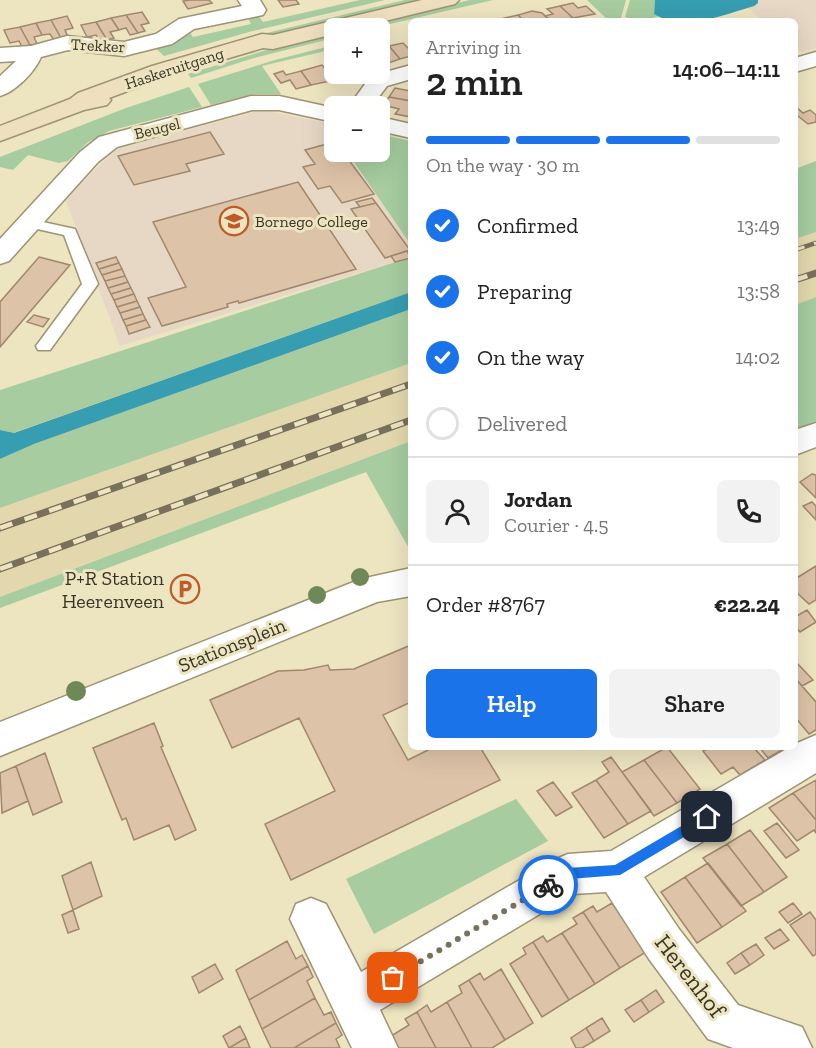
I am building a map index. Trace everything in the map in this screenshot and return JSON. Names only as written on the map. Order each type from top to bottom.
[{"type":"main road","name":"Haskeruitgang","points":[[0,135],[78,104],[90,103],[266,47],[273,42],[448,0]]},
{"type":"street","name":"Trekker","points":[[0,55],[32,53],[67,43],[124,49],[164,39],[187,24],[255,10],[249,0]]},
{"type":"street","points":[[0,89],[28,62],[32,53]]},
{"type":"street","points":[[798,64],[816,59]]},
{"type":"street","points":[[368,96],[379,81],[408,73]]},
{"type":"street","name":"Beugel","points":[[0,255],[15,230],[98,149],[118,138],[250,103],[279,103],[324,113]]},
{"type":"street","points":[[390,126],[408,130]]},
{"type":"street","points":[[798,442],[816,434]]},
{"type":"street","name":"Stationsplein","points":[[0,739],[372,589],[408,583]]},
{"type":"street","points":[[354,1001],[567,874],[616,871],[816,752]]},
{"type":"street","name":"Herenhof","points":[[616,871],[664,944],[724,1023],[786,1043],[790,1048]]},
{"type":"street","points":[[311,919],[376,1048]]},
{"type":"lane","points":[[15,230],[70,232],[90,284],[44,346]]},
{"type":"shaded area","points":[[738,0],[816,0],[816,48],[802,52],[798,49],[798,18],[759,18]]},
{"type":"shaded area","name":"Bornego College","points":[[262,110],[324,122],[324,162],[354,162],[408,241],[408,258],[120,346],[65,198],[117,149]]},
{"type":"shaded area","points":[[816,232],[816,297],[798,304],[798,238]]},
{"type":"shaded area","points":[[408,364],[408,442],[0,597],[0,508]]},
{"type":"green space","points":[[360,0],[385,0],[249,32],[164,56],[153,46],[189,31],[193,37],[251,24],[247,16],[257,14],[263,22]]},
{"type":"green space","points":[[405,0],[428,0],[356,18],[329,18]]},
{"type":"green space","points":[[470,0],[493,0],[408,18],[390,24],[390,19]]},
{"type":"green space","points":[[587,0],[626,0],[621,18],[606,18]]},
{"type":"green space","points":[[630,0],[655,0],[654,14],[659,16],[625,17]]},
{"type":"green space","points":[[324,19],[324,26],[176,63],[172,59],[241,39]]},
{"type":"green space","points":[[324,35],[324,40],[254,58],[191,78],[188,74]]},
{"type":"green space","points":[[324,48],[324,51],[262,66],[281,94],[255,94],[211,105],[198,84]]},
{"type":"green space","points":[[189,87],[202,107],[109,131],[87,143],[68,161],[59,163],[28,155],[13,170],[0,167],[0,157],[126,108]]},
{"type":"green space","points":[[390,136],[408,140],[408,241],[354,162],[390,162]]},
{"type":"green space","points":[[816,161],[816,232],[798,238],[798,168]]},
{"type":"green space","points":[[408,258],[408,293],[13,433],[0,430],[0,390]]},
{"type":"green space","points":[[816,297],[816,421],[798,429],[798,304]]},
{"type":"green space","points":[[408,310],[408,364],[0,508],[0,459],[34,444]]},
{"type":"green space","points":[[408,442],[408,547],[366,472],[0,608],[0,597]]},
{"type":"green space","points":[[516,799],[548,841],[374,934],[346,879]]},
{"type":"water","points":[[655,0],[758,0],[754,6],[713,18],[664,18],[654,14]]},
{"type":"water","points":[[408,293],[408,310],[34,444],[0,459],[0,430],[14,433]]},
{"type":"building","points":[[209,0],[212,3],[188,9],[183,1]]},
{"type":"building","points":[[278,0],[296,0],[299,4],[283,7]]},
{"type":"building","points":[[573,3],[578,8],[586,6],[595,14],[573,18],[560,6]]},
{"type":"building","points":[[560,6],[573,18],[547,18],[545,16],[553,14],[547,9]]},
{"type":"building","points":[[532,11],[542,13],[548,18],[521,18],[518,15]]},
{"type":"building","points":[[142,12],[149,23],[141,25],[145,31],[138,33],[126,15]]},
{"type":"building","points":[[126,15],[138,33],[130,35],[126,28],[119,30],[111,18]]},
{"type":"building","points":[[518,15],[521,18],[505,18]]},
{"type":"building","points":[[67,16],[73,28],[65,30],[68,37],[61,38],[51,20]]},
{"type":"building","points":[[111,18],[119,30],[110,32],[114,38],[107,40],[96,22]]},
{"type":"building","points":[[51,20],[61,38],[54,40],[50,34],[42,35],[36,23]]},
{"type":"building","points":[[96,22],[107,40],[100,42],[96,35],[87,37],[81,25]]},
{"type":"building","points":[[36,23],[42,35],[34,37],[37,44],[30,45],[20,27]]},
{"type":"building","points":[[20,27],[30,45],[22,47],[19,41],[10,43],[4,30]]},
{"type":"building","points":[[403,43],[408,48],[408,57],[400,59],[390,46]]},
{"type":"building","points":[[390,47],[400,59],[390,62]]},
{"type":"building","points":[[322,65],[324,82],[311,85],[301,71]]},
{"type":"building","points":[[283,71],[286,75],[301,71],[311,85],[296,89],[290,80],[281,83],[274,74]]},
{"type":"building","points":[[395,88],[408,91],[408,100],[390,96]]},
{"type":"building","points":[[390,97],[408,100],[408,116],[395,114],[399,109],[390,107]]},
{"type":"building","points":[[798,109],[803,113],[810,110],[816,115],[816,122],[808,124],[798,116]]},
{"type":"building","points":[[210,132],[224,154],[186,164],[190,171],[134,185],[118,156]]},
{"type":"building","points":[[324,145],[324,162],[350,162],[374,194],[342,203],[330,186],[318,189],[303,167],[315,164],[305,150]]},
{"type":"building","points":[[298,182],[356,269],[239,303],[238,301],[227,304],[228,307],[162,326],[148,298],[186,287],[153,222]]},
{"type":"building","points":[[372,198],[376,203],[360,207],[356,202]]},
{"type":"building","points":[[376,203],[408,247],[408,251],[385,258],[351,209]]},
{"type":"building","points":[[407,251],[408,253],[408,259],[395,262],[391,256]]},
{"type":"building","points":[[39,257],[70,265],[0,347],[0,302]]},
{"type":"building","points":[[116,257],[119,263],[99,269],[96,263]]},
{"type":"building","points":[[119,263],[122,269],[102,275],[99,269]]},
{"type":"building","points":[[122,269],[125,276],[105,281],[102,275]]},
{"type":"building","points":[[125,276],[128,282],[108,288],[105,281]]},
{"type":"building","points":[[128,282],[131,288],[111,294],[108,288]]},
{"type":"building","points":[[131,288],[134,294],[114,300],[111,294]]},
{"type":"building","points":[[134,294],[137,301],[117,307],[114,300]]},
{"type":"building","points":[[137,301],[140,307],[120,313],[117,307]]},
{"type":"building","points":[[140,307],[143,314],[123,320],[120,313]]},
{"type":"building","points":[[143,314],[146,320],[126,326],[123,320]]},
{"type":"building","points":[[34,315],[49,319],[43,327],[27,322]]},
{"type":"building","points":[[146,320],[150,327],[129,334],[126,326]]},
{"type":"building","points":[[812,474],[816,475],[816,498],[800,482]]},
{"type":"building","points":[[812,502],[816,506],[816,520],[803,506]]},
{"type":"building","points":[[816,566],[816,600],[809,604],[798,594],[798,577]]},
{"type":"building","points":[[807,610],[816,622],[800,632],[798,615]]},
{"type":"building","points":[[408,646],[408,703],[383,715],[408,760],[428,750],[482,750],[500,780],[291,880],[265,824],[335,791],[299,718],[232,748],[210,700],[278,671],[304,670],[328,665],[330,670],[354,669]]},
{"type":"building","points":[[798,664],[813,680],[802,686],[798,681]]},
{"type":"building","points":[[798,681],[816,702],[816,730],[809,734],[798,721]]},
{"type":"building","points":[[154,723],[163,746],[161,747],[196,830],[175,840],[169,825],[134,840],[126,818],[122,820],[93,748]]},
{"type":"building","points":[[662,750],[669,750],[700,789],[677,803],[644,760]]},
{"type":"building","points":[[756,750],[765,760],[740,775],[733,767],[721,774],[703,751]]},
{"type":"building","points":[[761,750],[782,750],[768,758]]},
{"type":"building","points":[[45,753],[62,802],[33,815],[16,766]]},
{"type":"building","points":[[611,757],[651,811],[628,824],[596,780],[609,772],[602,762]]},
{"type":"building","points":[[644,760],[677,803],[654,816],[622,772]]},
{"type":"building","points":[[16,766],[28,801],[2,813],[0,773]]},
{"type":"building","points":[[596,780],[628,824],[604,838],[572,793]]},
{"type":"building","points":[[816,780],[816,820],[793,793]]},
{"type":"building","points":[[553,782],[572,807],[556,816],[537,791]]},
{"type":"building","points":[[793,793],[816,820],[816,833],[814,830],[797,841],[769,808]]},
{"type":"building","points":[[777,823],[799,850],[786,858],[764,831]]},
{"type":"building","points":[[750,830],[787,877],[764,892],[727,844]]},
{"type":"building","points":[[727,844],[764,892],[741,906],[703,858]]},
{"type":"building","points":[[91,862],[102,896],[73,910],[62,876]]},
{"type":"building","points":[[708,863],[746,911],[722,927],[685,877]]},
{"type":"building","points":[[685,877],[722,927],[697,943],[661,892]]},
{"type":"building","points":[[612,903],[646,952],[620,968],[583,912],[593,906],[597,912]]},
{"type":"building","points":[[793,903],[802,914],[788,923],[779,912]]},
{"type":"building","points":[[73,910],[79,929],[68,933],[62,915]]},
{"type":"building","points":[[583,912],[620,968],[595,984],[562,933],[577,924],[573,918]]},
{"type":"building","points":[[810,912],[816,920],[816,954],[813,956],[790,925]]},
{"type":"building","points":[[780,929],[789,940],[774,949],[765,938]]},
{"type":"building","points":[[562,933],[595,984],[569,1000],[533,942],[543,936],[547,942]]},
{"type":"building","points":[[287,941],[296,959],[302,955],[308,966],[249,1000],[236,970]]},
{"type":"building","points":[[533,942],[569,1000],[542,1017],[510,964],[526,954],[523,948]]},
{"type":"building","points":[[756,944],[764,955],[750,965],[741,953]]},
{"type":"building","points":[[741,953],[750,965],[735,974],[727,963]]},
{"type":"building","points":[[215,964],[223,979],[199,993],[192,977]]},
{"type":"building","points":[[308,966],[313,977],[307,981],[315,998],[262,1029],[249,1000]]},
{"type":"building","points":[[501,969],[533,1023],[505,1040],[469,980],[480,973],[484,980]]},
{"type":"building","points":[[469,980],[505,1040],[492,1048],[472,1048],[447,1002],[462,993],[459,986]]},
{"type":"building","points":[[656,990],[664,1002],[649,1012],[641,1000]]},
{"type":"building","points":[[315,998],[324,1015],[331,1012],[336,1023],[294,1048],[271,1048],[262,1029]]},
{"type":"building","points":[[641,1000],[649,1012],[634,1022],[625,1010]]},
{"type":"building","points":[[447,1002],[472,1048],[436,1048],[417,1012],[427,1005],[431,1012]]},
{"type":"building","points":[[417,1012],[436,1048],[397,1048],[391,1036],[409,1025],[405,1019]]},
{"type":"building","points":[[602,1018],[610,1031],[594,1041],[586,1028]]},
{"type":"building","points":[[336,1023],[342,1035],[336,1039],[340,1048],[294,1048]]},
{"type":"building","points":[[240,1026],[246,1038],[229,1048],[223,1036]]},
{"type":"building","points":[[586,1028],[594,1041],[582,1048],[576,1048],[571,1038]]},
{"type":"building","points":[[246,1038],[250,1048],[229,1048]]},
{"type":"railway","points":[[798,249],[816,243]]},
{"type":"railway","points":[[798,279],[816,273]]},
{"type":"railway","points":[[0,528],[408,385]]},
{"type":"railway","points":[[0,569],[408,421]]},
{"type":"way so far","points":[[393,978],[548,885]]},
{"type":"place","name":"Bornego College","points":[[234,221]]},
{"type":"place","name":"P+R Station Heerenveen","points":[[185,589]]},
{"type":"route","points":[[548,885],[567,874],[616,871],[707,817]]}]
